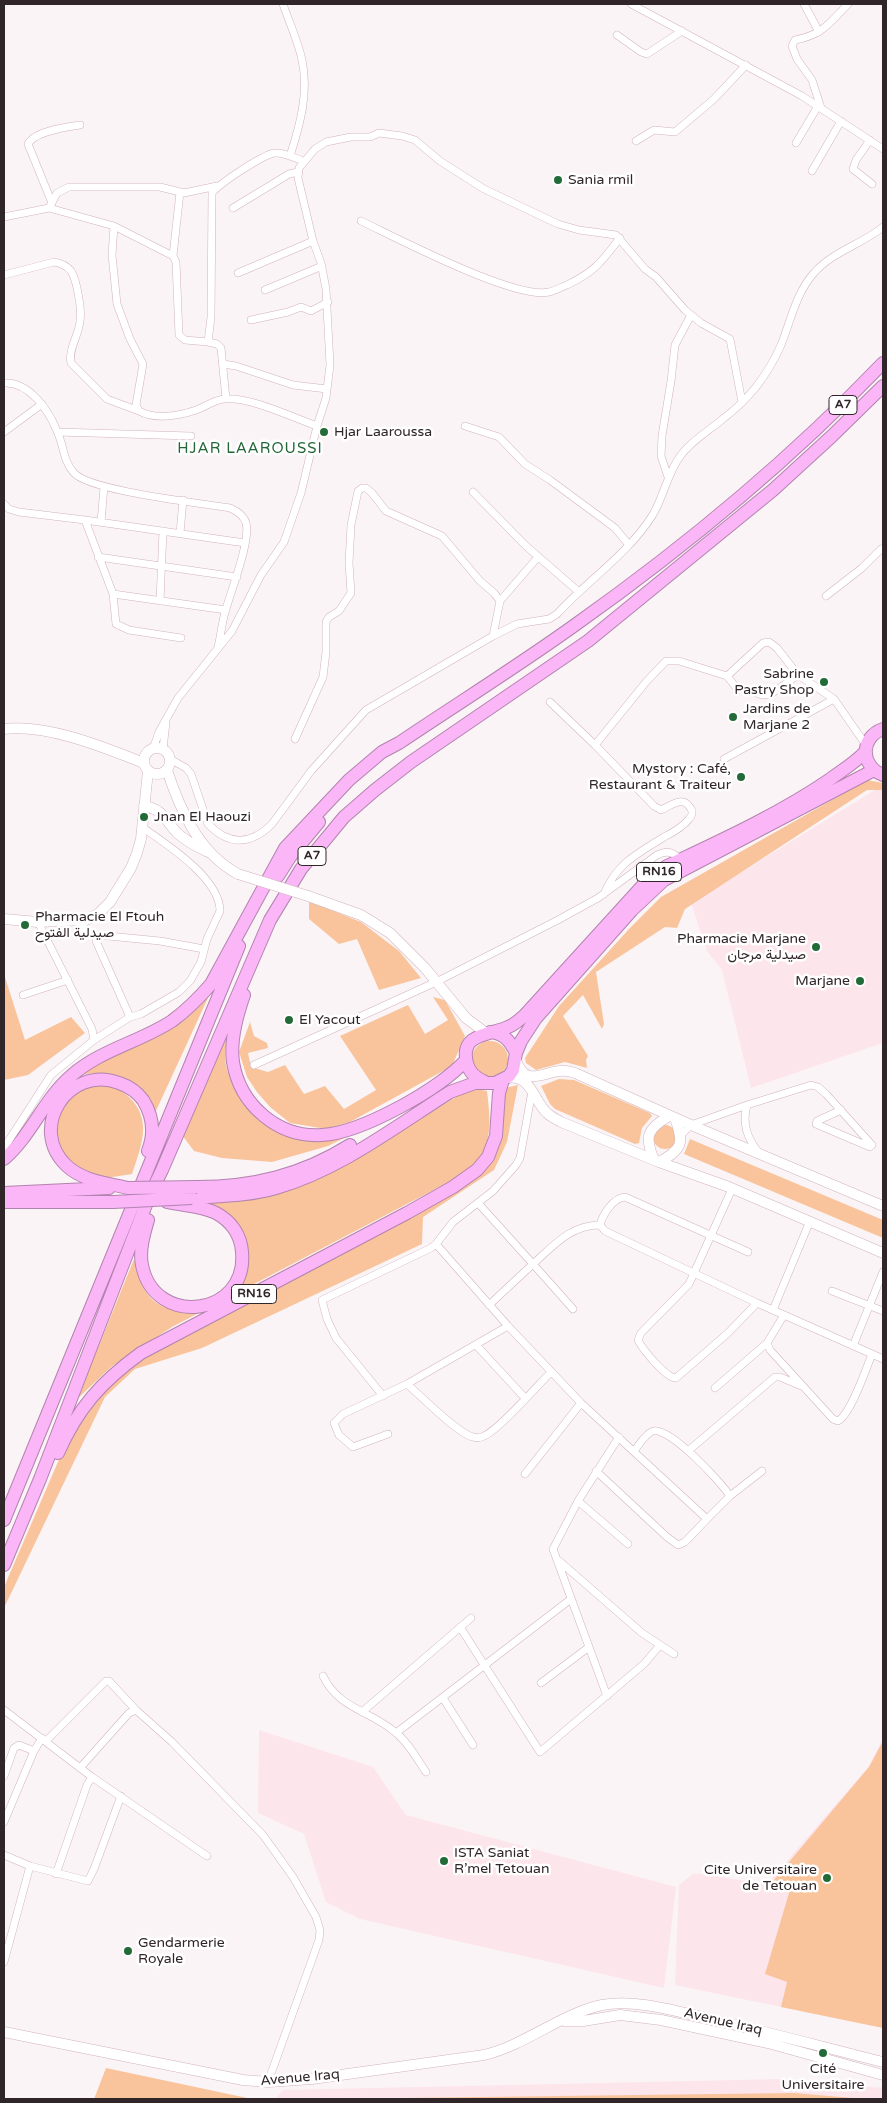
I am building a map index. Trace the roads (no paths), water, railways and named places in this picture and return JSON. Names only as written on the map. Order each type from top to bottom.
[{"type":"highway","name":"A7","points":[[25,1471],[244,935],[259,906],[290,857],[322,819],[399,743],[574,626],[677,550],[801,444],[842,406],[883,363]]},
{"type":"highway","name":"A7","points":[[17,1535],[149,1197],[270,920],[302,869],[344,818],[374,790],[411,762],[588,641],[773,490],[883,386]]},
{"type":"highway","name":"RN16","points":[[473,1039],[487,1032],[509,1027],[524,1016],[645,883],[661,870],[786,807],[815,789],[858,759],[866,749],[872,735],[883,729]]},
{"type":"highway","points":[[4,1159],[45,1104],[70,1076],[92,1060],[170,1022],[194,1004],[211,984],[285,848],[349,780],[382,752],[399,743]]},
{"type":"highway","name":"RN16","points":[[4,1565],[17,1535],[27,1525],[72,1423],[92,1395],[114,1372],[150,1347],[407,1213],[453,1187],[477,1170],[488,1157],[496,1136],[499,1093],[504,1079],[513,1070],[516,1056],[526,1032],[536,1018],[654,887],[681,870],[878,772],[869,765],[866,749]]},
{"type":"highway","points":[[411,762],[346,827],[301,876],[253,969],[240,1007],[233,1041],[233,1061],[238,1083],[251,1104],[267,1119],[281,1127],[302,1133],[320,1135],[342,1132],[369,1122],[424,1093],[451,1076]]},
{"type":"highway","points":[[487,1032],[504,1036],[510,1041],[516,1056]]},
{"type":"highway","points":[[473,1039],[466,1050],[466,1060],[472,1074],[485,1082]]},
{"type":"highway","points":[[4,1202],[158,1200],[254,1183],[290,1174],[344,1148],[427,1096],[445,1083],[466,1060]]},
{"type":"highway","points":[[4,1520],[25,1471],[57,1376],[150,1146],[152,1132],[151,1115],[141,1098],[128,1086],[109,1079],[93,1079],[75,1086],[62,1097],[52,1118],[52,1142],[58,1155],[68,1166],[80,1174],[96,1181],[128,1188]]},
{"type":"highway","points":[[4,1193],[108,1188],[195,1193],[257,1192],[304,1178],[350,1154],[450,1092],[470,1084],[495,1083],[504,1079]]},
{"type":"highway","points":[[158,1200],[197,1206],[216,1213],[230,1223],[237,1232],[242,1248],[243,1270],[234,1286],[223,1297],[204,1306],[180,1306],[168,1302],[159,1296],[147,1281],[141,1263],[142,1247],[162,1170]]},
{"type":"street","points":[[284,4],[300,53],[304,76],[304,106],[301,124],[290,156]]},
{"type":"street","points":[[804,4],[819,32]]},
{"type":"street","points":[[796,143],[819,107],[812,80],[797,59],[792,46],[795,40],[809,38],[828,26],[848,4]]},
{"type":"street","points":[[634,5],[746,65],[819,107],[883,149]]},
{"type":"street","points":[[617,36],[647,54],[682,31]]},
{"type":"street","points":[[636,141],[654,130],[675,132],[714,99],[746,65]]},
{"type":"street","points":[[812,172],[841,121]]},
{"type":"street","points":[[51,205],[28,144],[31,139],[56,128],[80,125]]},
{"type":"street","points":[[4,920],[38,922],[82,920],[98,914],[110,902],[131,868],[139,846],[145,802],[158,763],[166,720],[184,690],[240,620],[261,575],[284,542],[301,493],[317,426],[326,398],[330,365],[328,302],[322,266],[298,178],[299,168],[315,149],[326,142],[338,138],[370,137],[379,133],[410,138],[423,146],[440,162],[484,189],[565,227],[613,233],[620,238],[645,269],[656,277],[675,300],[691,315],[730,339],[742,402]]},
{"type":"street","points":[[870,140],[853,166],[856,172],[872,184]]},
{"type":"street","points":[[51,205],[56,193],[69,186],[160,187],[180,192],[218,186],[263,157],[274,153],[283,153],[304,162]]},
{"type":"street","points":[[233,208],[282,177],[298,172]]},
{"type":"street","points":[[208,342],[212,302],[213,227],[211,197],[218,186]]},
{"type":"street","points":[[180,192],[173,256],[176,262],[179,335],[185,340],[208,342],[220,347],[226,399]]},
{"type":"street","points":[[4,217],[51,205],[114,226],[173,256]]},
{"type":"street","points":[[361,221],[474,273],[537,294],[550,292],[591,273],[620,238]]},
{"type":"street","points":[[114,226],[112,256],[117,304],[130,339],[143,364],[136,405],[139,412]]},
{"type":"street","points":[[4,729],[46,732],[158,763],[186,768],[193,779],[208,824],[218,834],[234,840],[250,839],[258,836],[272,824],[311,771],[366,710],[493,636],[517,624],[549,619],[557,614],[629,545],[652,517],[661,500],[668,477],[681,455],[697,437],[722,420],[742,402],[757,385],[774,360],[804,286],[813,274],[835,256],[871,237],[883,227]]},
{"type":"street","points":[[238,273],[314,241]]},
{"type":"street","points":[[4,275],[54,262],[59,262],[70,271],[81,313],[79,328],[71,355],[71,363],[107,399],[146,414],[169,416],[196,410],[210,403],[226,399],[244,400],[317,426]]},
{"type":"street","points":[[265,290],[322,266]]},
{"type":"street","points":[[251,320],[288,312],[301,306],[311,311],[328,302]]},
{"type":"street","points":[[668,477],[661,456],[662,436],[675,345],[691,315]]},
{"type":"street","points":[[223,364],[236,366],[293,385],[327,389]]},
{"type":"street","points":[[4,383],[12,383],[32,394],[42,404],[58,432],[67,463],[81,479],[104,487],[230,508],[239,512],[247,524],[245,543],[237,577],[226,610],[218,649]]},
{"type":"street","points":[[4,432],[42,404]]},
{"type":"street","points":[[465,426],[488,432],[498,437],[525,464],[615,528],[629,545]]},
{"type":"street","points":[[58,432],[191,436]]},
{"type":"street","points":[[101,522],[104,487]]},
{"type":"street","points":[[295,739],[323,678],[326,652],[326,622],[329,617],[339,611],[351,593],[349,563],[351,525],[358,491],[362,488],[366,488],[372,493],[386,511],[442,536],[480,581],[500,601]]},
{"type":"street","points":[[473,492],[538,556],[579,592]]},
{"type":"street","points":[[180,533],[183,500]]},
{"type":"street","points":[[4,504],[13,511],[245,543]]},
{"type":"street","points":[[86,520],[112,594],[115,620],[119,627],[181,638]]},
{"type":"street","points":[[160,600],[163,531]]},
{"type":"street","points":[[826,596],[862,568],[877,552],[881,549],[883,550]]},
{"type":"street","points":[[493,636],[500,601],[538,556]]},
{"type":"street","points":[[98,557],[237,577]]},
{"type":"street","points":[[112,594],[226,610]]},
{"type":"street","points":[[727,676],[767,641],[776,648],[798,675],[834,699],[866,749]]},
{"type":"street","points":[[595,745],[646,682],[666,661],[679,661],[727,676],[732,684],[756,694],[767,695],[779,690],[798,675]]},
{"type":"street","points":[[724,759],[834,699]]},
{"type":"street","points":[[550,702],[657,808],[661,810],[676,801],[681,801],[690,807],[692,812],[689,819],[684,823],[621,866],[612,877],[604,894]]},
{"type":"street","points":[[158,763],[193,829],[209,853],[220,863],[238,874],[362,915],[377,924],[410,951],[466,1018],[487,1032]]},
{"type":"street","points":[[145,802],[162,813],[178,833],[196,847],[209,853]]},
{"type":"street","points":[[4,1148],[51,1075],[94,1040],[130,1016],[141,1014],[179,992],[196,970],[220,911],[215,894],[195,868],[142,827]]},
{"type":"street","points":[[254,1065],[436,982],[604,894],[645,863],[664,852],[674,853],[681,860]]},
{"type":"street","points":[[82,920],[84,929],[97,938],[102,955],[130,1016]]},
{"type":"street","points":[[38,922],[92,1029],[94,1040]]},
{"type":"street","points":[[97,938],[101,935],[160,941],[204,949]]},
{"type":"street","points":[[23,995],[68,980]]},
{"type":"street","points":[[466,1018],[473,1039]]},
{"type":"street","points":[[516,1056],[521,1070],[530,1076],[544,1076],[561,1070],[575,1072],[672,1117],[883,1206]]},
{"type":"street","points":[[504,1079],[516,1077],[531,1088],[543,1109],[561,1122],[656,1161],[732,1189],[883,1252]]},
{"type":"street","points":[[681,1135],[691,1125],[811,1085],[821,1090],[841,1110],[872,1147],[816,1124],[817,1121],[841,1110]]},
{"type":"street","points":[[383,1396],[336,1338],[322,1300],[436,1244],[453,1222],[502,1183],[520,1158],[532,1096],[531,1088]]},
{"type":"street","points":[[747,1105],[744,1125],[751,1143],[761,1155]]},
{"type":"street","points":[[529,1114],[537,1108],[543,1109]]},
{"type":"street","points":[[656,1161],[676,1151],[680,1143],[681,1135],[672,1117]]},
{"type":"street","points":[[656,1161],[648,1144],[648,1136],[656,1124],[672,1117]]},
{"type":"street","points":[[732,1189],[695,1273],[685,1289],[638,1338],[640,1345],[670,1377],[676,1378],[728,1333],[757,1303]]},
{"type":"street","points":[[600,1225],[604,1215],[615,1201],[625,1197],[748,1252]]},
{"type":"street","points":[[478,1203],[573,1309]]},
{"type":"street","points":[[773,1310],[810,1221]]},
{"type":"street","points":[[489,1305],[567,1234],[576,1229],[600,1225]]},
{"type":"street","points":[[600,1225],[605,1231],[757,1303],[883,1359]]},
{"type":"street","points":[[436,1244],[508,1326],[581,1403],[707,1519]]},
{"type":"street","points":[[853,1346],[883,1272]]},
{"type":"street","points":[[832,1291],[883,1311]]},
{"type":"street","points":[[715,1388],[767,1344],[784,1315]]},
{"type":"street","points":[[388,1434],[353,1447],[340,1435],[334,1423],[342,1414],[407,1384],[508,1326]]},
{"type":"street","points":[[476,1344],[525,1398]]},
{"type":"street","points":[[767,1344],[770,1350],[833,1419],[839,1420],[850,1405],[872,1354]]},
{"type":"street","points":[[407,1384],[458,1429],[474,1438],[486,1436],[551,1372]]},
{"type":"street","points":[[688,1451],[775,1377],[780,1377],[804,1387]]},
{"type":"street","points":[[525,1474],[581,1403]]},
{"type":"street","points":[[634,1451],[650,1432],[658,1430],[668,1435],[688,1451],[730,1496]]},
{"type":"street","points":[[607,1696],[553,1549],[578,1501],[618,1437]]},
{"type":"street","points":[[596,1471],[678,1545],[686,1542],[730,1496],[762,1471]]},
{"type":"street","points":[[578,1501],[628,1544]]},
{"type":"street","points":[[556,1559],[642,1633],[674,1654]]},
{"type":"street","points":[[396,1733],[571,1599]]},
{"type":"street","points":[[362,1712],[471,1618]]},
{"type":"street","points":[[460,1627],[540,1752],[644,1664],[660,1645]]},
{"type":"street","points":[[541,1683],[589,1647]]},
{"type":"street","points":[[323,1676],[333,1692],[396,1733],[426,1772]]},
{"type":"street","points":[[4,1822],[34,1751],[106,1680],[109,1682],[136,1710],[172,1742],[263,1835],[293,1877],[316,1917],[320,1930],[319,1940],[268,2082]]},
{"type":"street","points":[[443,1698],[473,1745]]},
{"type":"street","points":[[4,1710],[92,1777],[207,1856]]},
{"type":"street","points":[[80,1768],[129,1713],[136,1710]]},
{"type":"street","points":[[4,1776],[14,1748],[19,1745],[34,1751]]},
{"type":"street","points":[[56,1874],[87,1785],[92,1777]]},
{"type":"street","points":[[4,1855],[30,1866],[88,1882],[121,1796]]},
{"type":"street","points":[[4,1962],[30,1866]]},
{"type":"street","name":"Avenue Iraq","points":[[4,2032],[243,2080],[268,2082],[312,2079],[484,2055],[510,2047],[581,2010],[603,2005],[622,2004],[663,2008],[771,2032],[883,2062]]},
{"type":"street","name":"Avenue Iraq","points":[[563,2021],[584,2021],[620,2015],[661,2020],[768,2043],[883,2075]]},
{"type":"place","name":"Sania rmil","points":[[558,180]]},
{"type":"place","name":"Hjar Laaroussa","points":[[324,432]]},
{"type":"place","name":"Sabrine Pastry Shop","points":[[824,682]]},
{"type":"place","name":"Jardins de Marjane 2","points":[[733,717]]},
{"type":"place","name":"Mystory : Café, Restaurant & Traiteur","points":[[741,777]]},
{"type":"place","name":"Jnan El Haouzi","points":[[144,817]]},
{"type":"place","name":"Pharmacie El Ftouh صيدلية الفتوح","points":[[25,925]]},
{"type":"place","name":"Pharmacie Marjane صيدلية مرجان","points":[[816,947]]},
{"type":"place","name":"Marjane","points":[[860,981]]},
{"type":"place","name":"El Yacout","points":[[289,1020]]},
{"type":"place","name":"ISTA Saniat R’mel Tetouan","points":[[444,1861]]},
{"type":"place","name":"Cite Universitaire de Tetouan","points":[[827,1878]]},
{"type":"place","name":"Gendarmerie Royale","points":[[128,1951]]},
{"type":"place","name":"Cité Universitaire","points":[[823,2053]]},
{"type":"district","name":"HJAR LAAROUSSI","points":[[250,449]]}]
